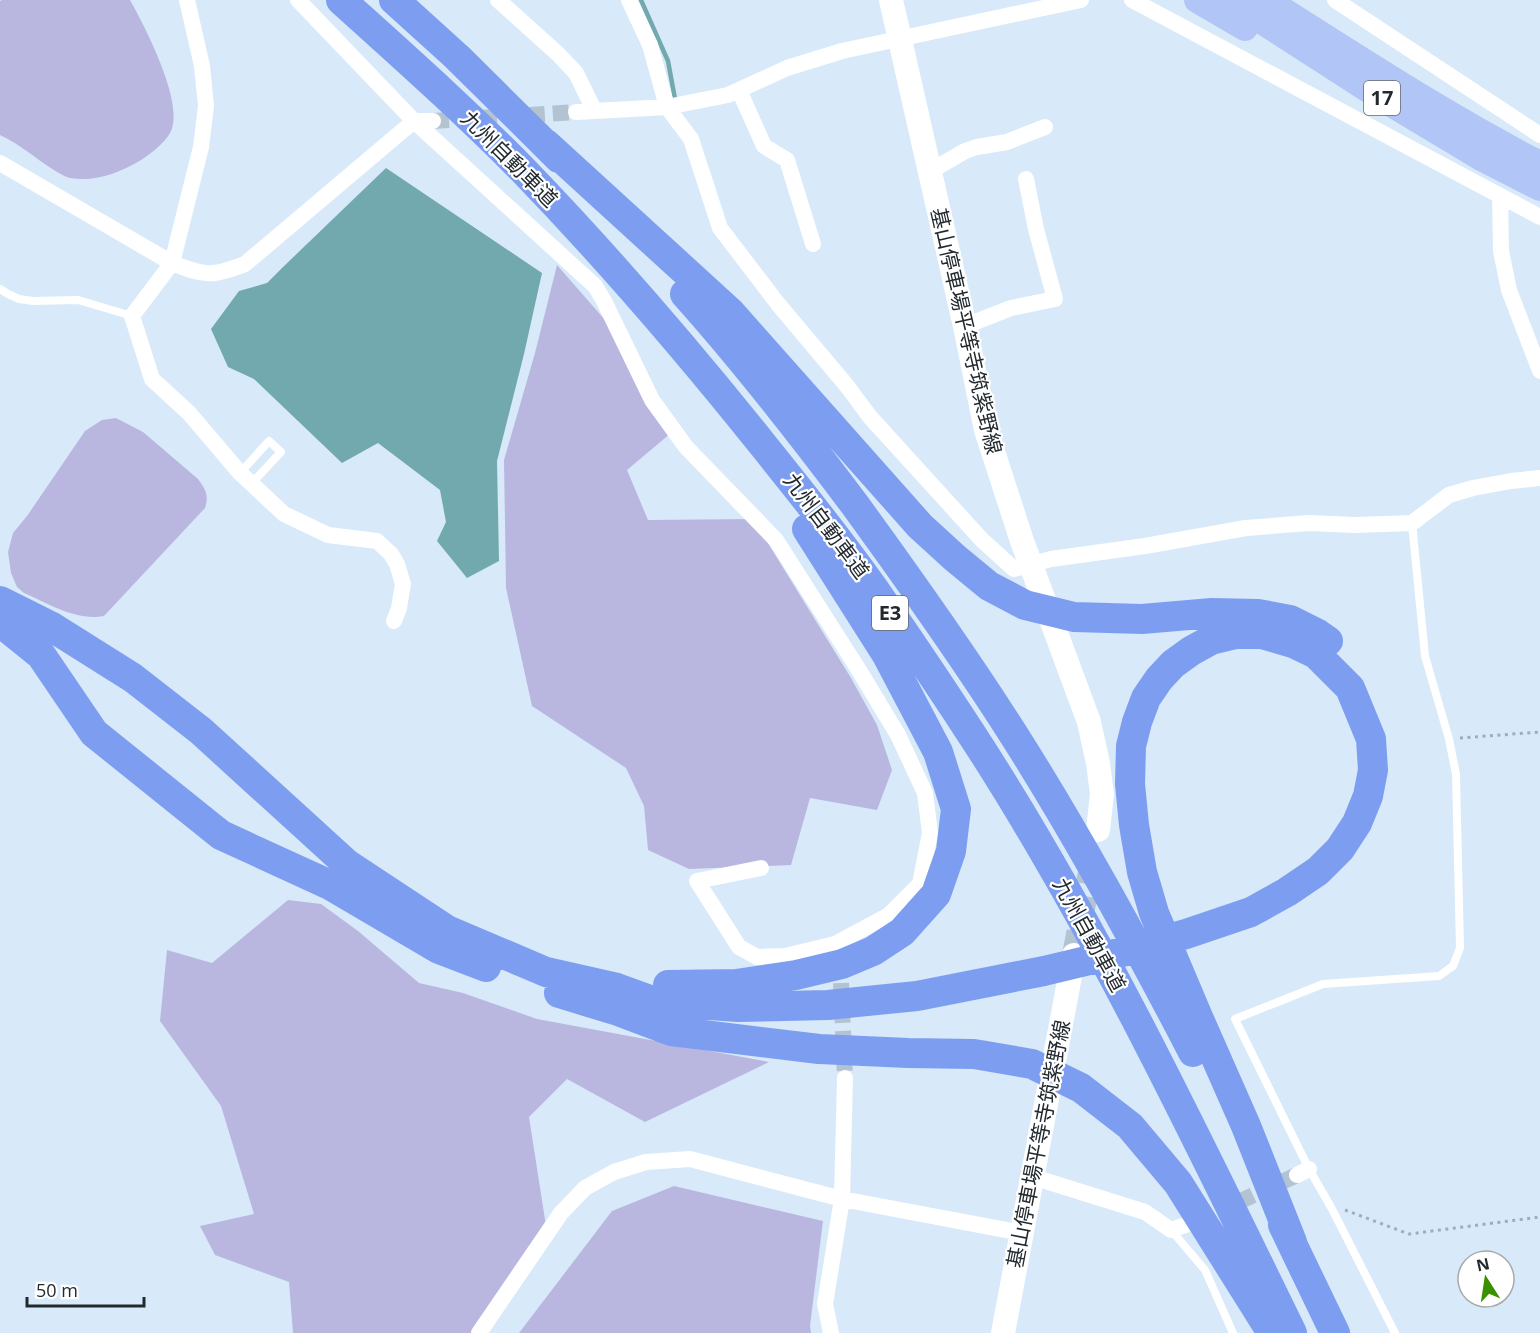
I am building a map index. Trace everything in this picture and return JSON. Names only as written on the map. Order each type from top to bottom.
[{"type":"highway","name":"九州自動車道","points":[[341,0],[430,80],[520,168],[611,264],[714,383],[872,586],[986,758],[1046,855],[1095,942],[1201,1147],[1292,1333]]},
{"type":"highway","name":"九州自動車道","points":[[394,0],[457,57],[546,144],[648,252],[750,369],[832,474],[900,567],[1017,740],[1121,916],[1225,1111],[1292,1242],[1335,1333]]},
{"type":"highway","points":[[0,622],[41,655],[94,733],[221,835],[330,885],[439,949],[538,987],[618,999],[738,1007],[828,1005],[1046,980],[1114,954],[1188,942],[1270,922],[1301,907],[1326,891],[1347,871],[1365,848],[1380,823],[1388,793],[1391,766],[1384,717],[1374,692],[1359,669],[1341,650],[1318,634],[1290,620],[1258,614],[1212,613],[1142,619],[1074,617],[1025,605],[989,586],[920,526],[730,312],[546,144]]},
{"type":"highway","points":[[618,999],[796,975],[842,964],[873,951],[902,932],[936,894],[951,851],[956,810],[938,752],[887,655],[714,383]]},
{"type":"highway","points":[[0,600],[51,627],[134,678],[201,731],[347,864],[447,930],[546,972],[618,999],[671,1031],[819,1049],[974,1054],[1032,1064],[1081,1088],[1130,1126],[1178,1183],[1272,1333]]},
{"type":"highway","points":[[1188,942],[1251,912],[1318,871],[1340,849],[1357,823],[1368,796],[1373,770],[1371,739],[1350,688],[1316,654],[1293,643],[1262,634],[1236,634],[1211,640],[1173,664],[1146,698],[1137,722],[1131,746],[1130,784],[1142,872],[1154,913],[1246,1126],[1292,1242]]},
{"type":"main road","name":"基山停車場平等寺筑紫野線","points":[[891,0],[965,326],[986,430],[1031,565],[1089,722],[1102,794],[1098,830]]},
{"type":"main road","points":[[1197,0],[1309,69],[1378,96]]},
{"type":"main road","name":"17","points":[[1229,0],[1378,96],[1483,159],[1540,188]]},
{"type":"main road","name":"17","points":[[1271,2],[1382,74],[1540,164]]},
{"type":"main road","name":"基山停車場平等寺筑紫野線","points":[[1003,1333],[1074,955]]},
{"type":"street","points":[[187,0],[202,66],[206,106],[201,147],[172,263],[132,316],[152,379],[189,413],[246,478],[284,514],[328,535],[376,541],[391,554],[397,564],[403,584],[394,621]]},
{"type":"street","points":[[298,0],[414,121],[595,286],[652,400],[686,447],[776,540],[898,735],[925,793],[930,833],[920,884],[889,915],[837,950],[757,957],[739,947],[697,881],[761,868]]},
{"type":"street","points":[[498,0],[576,73],[594,110]]},
{"type":"street","points":[[629,0],[650,45],[667,107],[691,139],[720,228],[778,304],[870,417],[982,540],[1014,569],[1051,559],[1145,546],[1246,528],[1309,523],[1355,525],[1412,523],[1449,495],[1473,488],[1540,478]]},
{"type":"street","points":[[576,112],[667,107],[728,95],[787,68],[842,51],[1081,0]]},
{"type":"street","points":[[1132,0],[1540,217]]},
{"type":"street","points":[[1335,0],[1540,135]]},
{"type":"street","points":[[739,90],[764,146],[787,160],[813,244]]},
{"type":"street","points":[[0,163],[172,263],[199,273],[222,273],[245,264],[414,121],[433,121]]},
{"type":"street","points":[[930,172],[965,151],[1007,142],[1045,127]]},
{"type":"street","points":[[965,326],[1011,308],[1055,299],[1036,229],[1026,179]]},
{"type":"street","points":[[1500,196],[1501,250],[1509,290],[1540,371]]},
{"type":"street","points":[[831,1333],[825,1304],[842,1199],[845,1078]]},
{"type":"street","points":[[479,1333],[561,1213],[585,1188],[614,1172],[646,1162],[690,1159],[842,1199],[1022,1233]]},
{"type":"street","points":[[1033,1177],[1145,1212],[1171,1230],[1191,1223]]},
{"type":"lane","points":[[0,289],[19,299],[78,300],[132,316]]},
{"type":"lane","points":[[1395,1333],[1329,1204],[1303,1172],[1235,1019],[1323,984],[1439,976],[1453,966],[1460,948],[1456,774],[1449,739],[1425,656],[1412,523]]},
{"type":"lane","points":[[1171,1230],[1205,1270],[1233,1333]]},
{"type":"path","points":[[1449,739],[1540,732]]},
{"type":"path","points":[[1329,1204],[1409,1234],[1540,1216]]},
{"type":"shaded area","points":[[130,0],[162,66],[173,104],[170,133],[164,141],[145,157],[121,171],[96,178],[79,179],[62,175],[0,135],[0,1]]},
{"type":"shaded area","points":[[386,168],[542,273],[497,461],[499,561],[467,578],[437,541],[446,522],[440,490],[378,443],[342,463],[254,379],[228,367],[211,329],[239,291],[267,283]]},
{"type":"shaded area","points":[[557,265],[612,328],[671,433],[627,470],[648,520],[753,519],[851,678],[877,725],[892,770],[877,810],[810,798],[791,865],[689,869],[648,850],[644,806],[626,768],[532,706],[506,588],[504,460],[535,353]]},
{"type":"shaded area","points":[[116,418],[143,432],[198,479],[206,493],[207,500],[205,508],[104,616],[83,616],[63,611],[24,593],[17,587],[11,573],[8,552],[13,533],[85,431],[102,420]]},
{"type":"shaded area","points":[[288,900],[321,904],[358,931],[419,983],[463,993],[537,1019],[769,1062],[645,1122],[567,1079],[529,1117],[546,1226],[471,1333],[293,1333],[289,1282],[215,1255],[200,1226],[254,1214],[221,1106],[160,1021],[167,950],[212,963]]},
{"type":"shaded area","points":[[674,1186],[823,1221],[811,1333],[519,1333],[612,1211]]},
{"type":"waterway","points":[[641,0],[668,61],[675,99]]},
{"type":"tunnel","points":[[433,121],[576,112]]},
{"type":"tunnel","points":[[1074,955],[1093,857]]},
{"type":"tunnel","points":[[840,959],[845,1078]]},
{"type":"tunnel","points":[[1195,1222],[1297,1175]]}]
